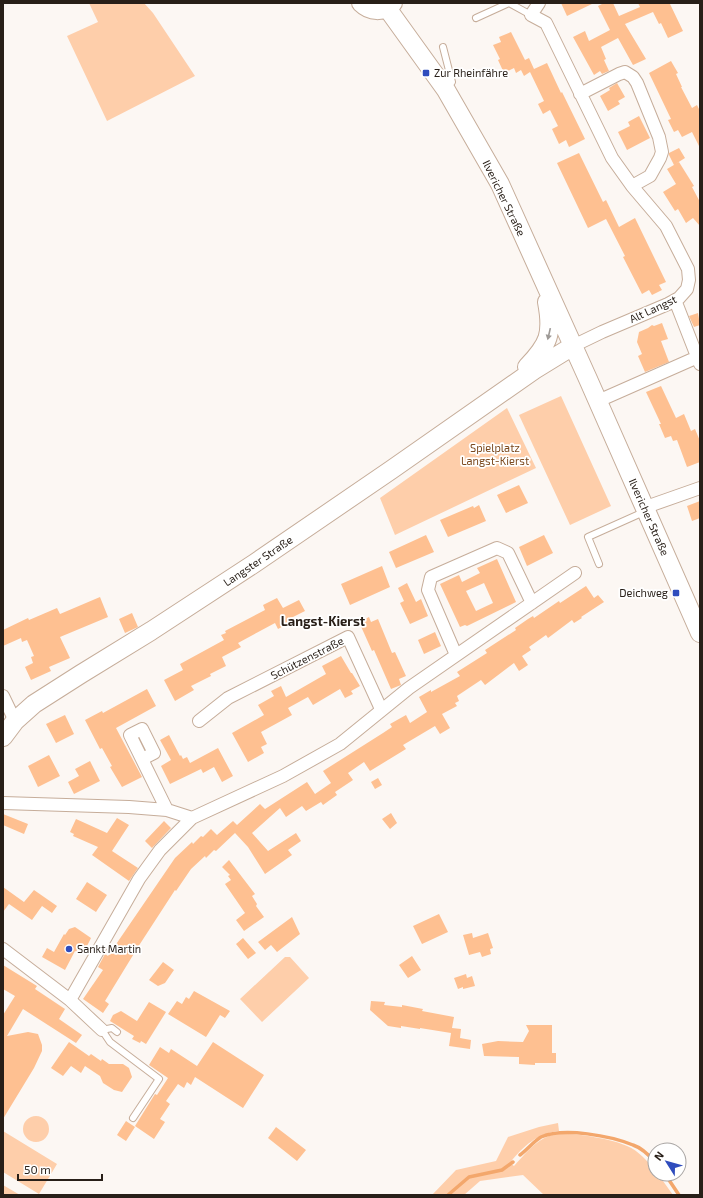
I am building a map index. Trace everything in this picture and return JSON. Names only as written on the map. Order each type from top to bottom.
[{"type":"street","points":[[361,3],[371,10],[377,11],[390,6]]},
{"type":"street","points":[[532,15],[539,3]]},
{"type":"street","name":"Ilvericher Straße","points":[[390,6],[446,90],[500,184],[598,401],[700,633]]},
{"type":"street","name":"Alt Langst","points":[[532,15],[546,23],[612,158],[632,186],[666,226],[688,269],[689,280],[686,289],[679,298],[573,346]]},
{"type":"street","points":[[580,94],[625,72],[633,77],[637,83],[659,137],[662,152],[650,176],[632,186]]},
{"type":"street","name":"Langster Straße","points":[[514,384],[545,347],[548,338],[550,328],[543,282]]},
{"type":"street","points":[[598,401],[699,359],[675,300]]},
{"type":"street","name":"Langster Straße","points":[[3,737],[15,721],[34,704],[151,631],[255,563],[514,384],[558,354],[573,346]]},
{"type":"street","points":[[646,509],[700,488]]},
{"type":"street","points":[[456,655],[428,590],[431,577],[497,548],[508,554],[532,603]]},
{"type":"street","points":[[70,1000],[139,879],[160,850],[192,818],[283,776],[340,744],[381,709],[575,573]]},
{"type":"street","name":"Schützenstraße","points":[[198,721],[228,698],[348,637],[381,709]]},
{"type":"street","points":[[3,696],[15,721]]},
{"type":"street","points":[[142,759],[167,810]]},
{"type":"street","points":[[3,803],[129,807],[167,810],[192,818]]},
{"type":"street","points":[[3,949],[70,1000],[102,1030]]},
{"type":"lane","points":[[476,18],[509,3],[532,15]]},
{"type":"lane","points":[[443,47],[452,82],[446,90]]},
{"type":"lane","points":[[599,564],[588,537],[646,509]]},
{"type":"lane","points":[[117,1032],[112,1028],[102,1030],[110,1042],[159,1079],[133,1118]]},
{"type":"green space","points":[[89,3],[144,3],[153,13],[195,76],[107,121],[67,36],[98,22]]},
{"type":"green space","points":[[561,396],[611,506],[570,525],[519,415]]},
{"type":"green space","name":"Spielplatz Langst-Kierst","points":[[507,408],[536,468],[395,535],[380,498]]},
{"type":"green space","points":[[285,957],[290,957],[309,978],[262,1022],[240,999]]},
{"type":"green space","points":[[36,1116],[45,1120],[49,1129],[45,1138],[36,1142],[27,1138],[23,1129],[27,1120]]},
{"type":"green space","points":[[558,1123],[559,1131],[544,1134],[532,1141],[520,1151],[510,1163],[514,1166],[534,1145],[549,1136],[566,1134],[600,1138],[620,1143],[639,1153],[647,1161],[647,1182],[664,1182],[673,1195],[544,1195],[523,1175],[480,1181],[464,1195],[432,1195],[456,1170],[496,1161],[508,1137],[539,1127]]},
{"type":"green space","points":[[3,1131],[57,1164],[39,1194],[3,1172]]},
{"type":"green space","points":[[3,1185],[20,1195],[3,1195]]},
{"type":"building","points":[[561,3],[594,3],[567,16]]},
{"type":"building","points":[[604,3],[613,3],[619,16],[640,7],[638,3],[672,3],[670,4],[683,31],[668,38],[661,23],[659,24],[653,12],[625,24],[646,59],[633,65],[618,38],[601,47],[606,59],[604,60],[609,71],[602,74],[600,71],[594,75],[573,37],[585,31],[589,41],[610,30],[598,6]]},
{"type":"building","points":[[511,32],[525,60],[529,58],[534,69],[547,63],[585,139],[569,147],[566,140],[559,144],[552,129],[558,126],[550,110],[543,114],[538,104],[544,101],[530,72],[524,76],[521,70],[516,73],[514,68],[504,73],[498,60],[500,59],[493,45],[501,42],[499,37]]},
{"type":"building","points":[[671,61],[678,73],[676,74],[681,87],[692,108],[697,105],[700,111],[700,148],[692,132],[682,137],[678,130],[674,132],[668,120],[671,119],[649,73]]},
{"type":"building","points":[[617,83],[625,97],[618,101],[620,104],[608,111],[600,96],[610,90],[609,88]]},
{"type":"building","points":[[639,116],[650,138],[627,150],[618,132],[630,126],[628,122]]},
{"type":"building","points":[[679,148],[685,158],[674,165],[669,153]]},
{"type":"building","points":[[579,153],[603,202],[606,200],[619,227],[635,218],[666,282],[659,285],[662,290],[652,295],[649,290],[642,294],[606,219],[588,228],[557,163]]},
{"type":"building","points":[[679,162],[694,186],[692,187],[700,202],[700,226],[693,218],[686,223],[678,209],[675,211],[663,192],[676,184],[667,169]]},
{"type":"building","points":[[698,313],[700,325],[694,327],[689,316]]},
{"type":"building","points":[[662,323],[668,339],[661,341],[669,362],[645,372],[638,356],[642,354],[637,342],[639,332],[652,325],[654,326]]},
{"type":"building","points":[[661,386],[676,418],[684,414],[691,431],[695,429],[700,441],[700,462],[687,467],[677,440],[673,441],[671,436],[665,438],[659,424],[661,424],[646,392]]},
{"type":"building","points":[[519,485],[528,503],[506,513],[497,495]]},
{"type":"building","points":[[700,501],[700,518],[692,521],[687,506]]},
{"type":"building","points":[[479,505],[486,521],[448,537],[440,520],[473,506],[474,508]]},
{"type":"building","points":[[426,535],[434,552],[396,568],[389,552]]},
{"type":"building","points":[[544,535],[553,553],[527,566],[519,547]]},
{"type":"building","points":[[497,559],[516,602],[467,626],[465,625],[460,627],[440,584],[459,575],[462,582],[480,573],[477,568]],"holes":[[[484,583],[493,603],[476,611],[466,591]]]},
{"type":"building","points":[[382,566],[390,587],[350,605],[341,584]]},
{"type":"building","points":[[407,583],[416,602],[421,599],[428,616],[410,624],[400,603],[404,601],[398,588]]},
{"type":"building","points":[[586,586],[594,598],[598,595],[604,602],[574,623],[572,620],[548,638],[546,635],[529,647],[531,650],[522,656],[528,665],[519,671],[514,663],[485,685],[481,680],[457,696],[459,701],[455,703],[457,706],[442,714],[450,728],[440,734],[435,726],[403,745],[406,749],[370,771],[364,762],[348,773],[353,780],[335,792],[337,795],[323,805],[321,802],[306,811],[302,806],[286,817],[280,808],[252,833],[268,851],[296,833],[301,841],[288,850],[292,855],[265,874],[248,847],[235,833],[216,851],[214,850],[206,858],[205,856],[191,869],[176,891],[175,890],[105,1001],[109,1004],[103,1013],[83,999],[103,970],[98,967],[105,954],[108,956],[175,858],[192,842],[193,844],[211,829],[217,835],[233,821],[237,825],[260,804],[265,809],[307,782],[315,794],[331,783],[323,771],[392,727],[390,724],[406,715],[410,723],[427,712],[419,697],[460,676],[457,672],[487,653],[485,650],[516,630],[515,628],[533,616],[534,618],[559,601],[560,603]]},
{"type":"building","points":[[100,597],[108,617],[60,637],[70,658],[49,667],[51,671],[31,680],[25,667],[33,663],[31,657],[34,656],[27,640],[22,642],[21,638],[3,646],[3,630],[28,618],[29,620],[57,608],[60,614]]},
{"type":"building","points":[[277,598],[283,608],[299,600],[305,611],[291,618],[293,621],[278,629],[275,623],[238,643],[241,647],[222,657],[226,666],[210,674],[211,676],[191,686],[194,690],[175,701],[164,680],[183,670],[180,664],[224,640],[221,635],[226,633],[225,631],[265,610],[263,605]]},
{"type":"building","points":[[132,613],[138,627],[125,633],[119,619]]},
{"type":"building","points":[[369,617],[371,622],[378,619],[392,653],[395,652],[406,676],[399,679],[401,685],[391,689],[374,650],[372,651],[359,622]]},
{"type":"building","points":[[435,632],[441,646],[424,654],[418,640]]},
{"type":"building","points":[[341,656],[360,686],[351,691],[353,694],[345,698],[340,689],[313,705],[308,697],[288,708],[292,715],[261,732],[267,744],[261,747],[264,753],[248,762],[232,733],[264,715],[258,705],[274,696],[271,691],[281,686],[286,697],[326,674],[322,666]]},
{"type":"building","points":[[147,689],[156,706],[116,728],[142,777],[122,787],[110,767],[112,766],[102,748],[100,749],[85,720],[102,711],[103,713]]},
{"type":"building","points":[[65,715],[74,734],[56,743],[46,724]]},
{"type":"building","points":[[169,735],[180,756],[181,755],[183,759],[187,757],[190,763],[218,748],[233,776],[222,782],[214,767],[203,773],[201,769],[170,784],[161,766],[171,760],[160,740]]},
{"type":"building","points":[[49,755],[60,776],[38,787],[28,766]]},
{"type":"building","points":[[90,761],[100,781],[74,794],[68,782],[79,776],[75,769]]},
{"type":"building","points":[[378,778],[382,785],[375,789],[371,782]]},
{"type":"building","points":[[391,813],[397,823],[390,829],[382,819]]},
{"type":"building","points":[[3,814],[28,824],[24,834],[3,825]]},
{"type":"building","points":[[117,818],[129,825],[112,851],[138,868],[129,881],[92,855],[98,847],[73,836],[74,834],[70,832],[76,819],[107,833]]},
{"type":"building","points":[[164,821],[171,828],[152,848],[145,841]]},
{"type":"building","points":[[229,860],[255,894],[252,896],[257,904],[256,906],[264,917],[244,931],[236,920],[245,913],[225,884],[231,880],[228,876],[230,875],[222,867]]},
{"type":"building","points":[[87,882],[107,895],[96,912],[76,899]]},
{"type":"building","points":[[3,887],[24,902],[34,890],[57,906],[52,913],[42,906],[32,920],[9,904],[3,912]]},
{"type":"building","points":[[439,914],[448,932],[422,944],[413,926]]},
{"type":"building","points":[[292,917],[300,934],[277,952],[271,945],[265,950],[258,942]]},
{"type":"building","name":"Sankt Martin","points":[[75,927],[91,938],[86,948],[84,947],[80,953],[75,951],[65,970],[42,957],[47,948],[54,952],[64,934],[65,935],[69,929]]},
{"type":"building","points":[[472,933],[473,938],[488,933],[493,948],[490,949],[491,954],[482,957],[480,952],[469,955],[463,935]]},
{"type":"building","points":[[243,938],[256,953],[248,959],[236,944]]},
{"type":"building","points":[[412,956],[421,970],[408,978],[399,965]]},
{"type":"building","points":[[163,962],[174,970],[165,983],[158,986],[149,980]]},
{"type":"building","points":[[3,965],[37,986],[35,989],[65,1009],[59,1019],[82,1035],[76,1043],[23,1009],[7,1036],[28,1032],[38,1034],[42,1045],[42,1051],[34,1068],[3,1119],[3,1015],[15,996],[3,989]]},
{"type":"building","points":[[466,974],[467,978],[472,976],[475,986],[458,989],[454,978]]},
{"type":"building","points":[[194,991],[230,1011],[225,1018],[220,1015],[206,1037],[168,1014],[177,1001],[182,1004],[186,997],[189,999]]},
{"type":"building","points":[[371,1001],[385,1002],[384,1005],[402,1007],[402,1005],[423,1009],[422,1011],[454,1017],[452,1028],[461,1029],[460,1038],[471,1040],[470,1049],[449,1046],[451,1033],[420,1028],[388,1026],[370,1010]]},
{"type":"building","points":[[149,1002],[166,1012],[146,1044],[132,1039],[134,1036],[110,1021],[113,1015],[121,1011],[137,1021]]},
{"type":"building","points":[[526,1025],[552,1025],[552,1053],[556,1053],[556,1063],[535,1063],[535,1065],[519,1064],[519,1057],[484,1056],[482,1044],[498,1041],[523,1042],[529,1031]]},
{"type":"building","points":[[69,1042],[89,1056],[91,1054],[101,1061],[102,1059],[109,1064],[123,1064],[129,1068],[132,1077],[122,1092],[114,1090],[103,1083],[100,1076],[85,1066],[81,1073],[71,1066],[63,1076],[51,1068]]},
{"type":"building","points":[[213,1042],[264,1075],[243,1108],[195,1077],[191,1085],[187,1082],[184,1088],[178,1084],[166,1101],[170,1104],[160,1119],[165,1122],[154,1139],[135,1126],[155,1094],[157,1095],[168,1078],[149,1065],[160,1047],[169,1053],[171,1049],[197,1066]]},
{"type":"building","points":[[126,1121],[135,1127],[126,1141],[117,1135]]},
{"type":"building","points":[[276,1127],[306,1150],[297,1161],[268,1138]]},
{"type":"waterway","points":[[520,1155],[541,1137],[562,1133],[587,1134],[613,1139],[633,1145],[647,1154]]},
{"type":"waterway","points":[[448,1195],[469,1177],[502,1170],[513,1162]]},
{"type":"waterway","points":[[670,1182],[679,1195]]},
{"type":"place","name":"Zur Rheinfähre","points":[[426,73]]},
{"type":"place","name":"Deichweg","points":[[676,593]]},
{"type":"place","name":"Sankt Martin","points":[[69,949]]},
{"type":"district","name":"Langst-Kierst","points":[[323,621]]}]
